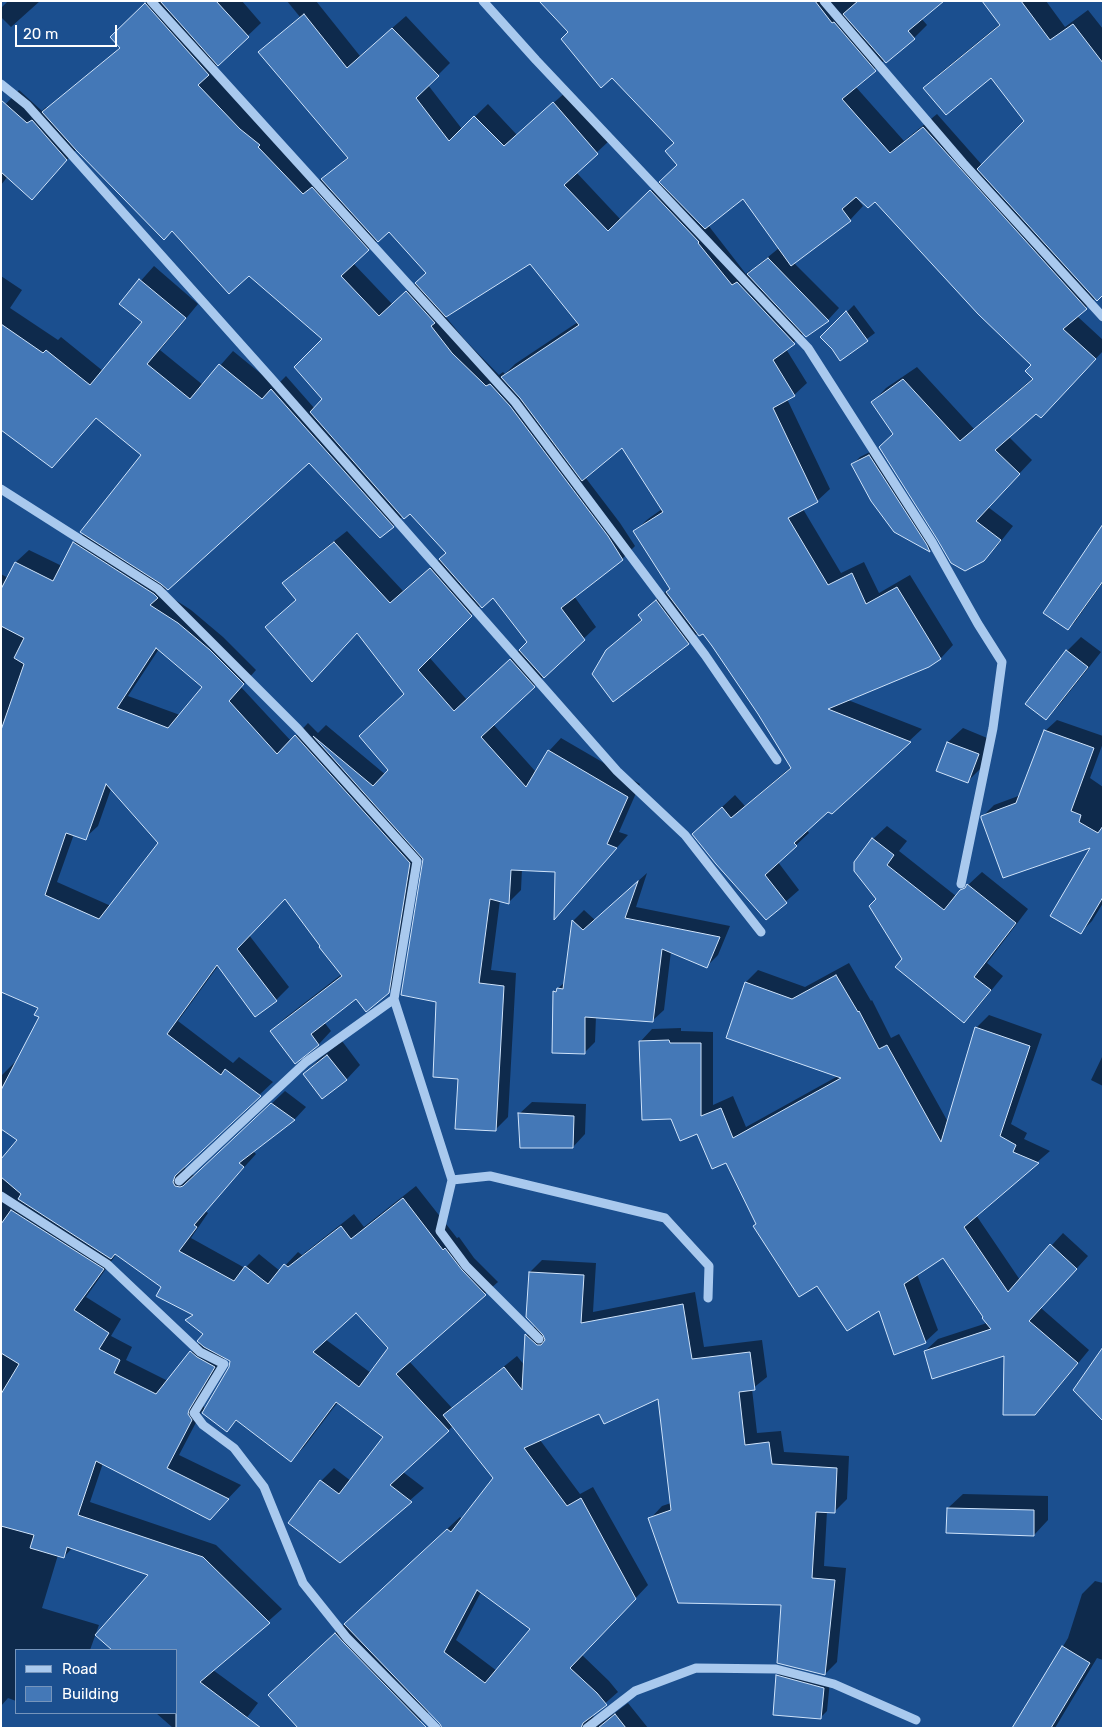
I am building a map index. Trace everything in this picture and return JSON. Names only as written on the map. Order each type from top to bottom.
[{"type":"street","points":[[152,1],[515,402],[705,654],[777,760]]},
{"type":"street","points":[[483,1],[536,60],[808,348],[932,542],[978,624],[1002,662],[994,728],[961,884]]},
{"type":"street","points":[[824,1],[963,162],[1103,317]]},
{"type":"street","points":[[1,84],[27,105],[617,770],[685,835],[761,932]]},
{"type":"street","points":[[1,489],[158,589],[298,729],[417,861],[394,999],[452,1180],[440,1231],[466,1266],[539,1340]]},
{"type":"street","points":[[179,1182],[306,1062],[394,999]]},
{"type":"street","points":[[452,1180],[490,1176],[665,1218],[709,1266],[708,1298]]},
{"type":"street","points":[[1,1196],[108,1264],[200,1352],[224,1364],[194,1413],[203,1425],[234,1448],[264,1487],[303,1583],[347,1638],[436,1728]]},
{"type":"street","points":[[587,1728],[635,1691],[696,1668],[776,1669],[834,1684],[916,1720]]},
{"type":"building","points":[[160,1],[216,1],[249,37],[218,66]]},
{"type":"building","points":[[539,1],[815,1],[832,23],[834,22],[876,71],[842,99],[857,116],[890,153],[923,127],[1087,309],[1063,329],[1096,359],[1041,418],[1036,414],[995,450],[1020,474],[976,521],[1001,540],[984,561],[965,571],[951,563],[879,447],[893,434],[871,402],[903,379],[960,441],[1033,379],[1025,371],[1031,365],[978,314],[875,202],[868,208],[856,197],[842,209],[851,221],[791,266],[743,199],[705,229],[659,182],[677,165],[665,151],[674,143],[612,78],[601,88],[561,39],[568,32]]},
{"type":"building","points":[[858,1],[944,1],[908,31],[915,39],[886,63],[843,14]]},
{"type":"building","points":[[982,1],[1021,1],[1050,40],[1073,24],[1103,63],[1103,295],[1097,301],[977,169],[1024,121],[991,78],[946,115],[923,88],[1000,25]]},
{"type":"building","points":[[145,3],[209,75],[198,85],[240,129],[260,145],[258,147],[303,194],[312,187],[369,250],[341,276],[379,316],[406,291],[435,323],[431,326],[452,353],[486,386],[490,384],[510,406],[608,536],[623,560],[561,608],[585,640],[544,678],[519,650],[527,642],[493,598],[482,608],[439,559],[446,553],[410,514],[404,519],[310,412],[322,399],[294,367],[322,339],[249,276],[229,294],[172,231],[164,240],[76,150],[42,112],[120,48],[110,37]]},
{"type":"building","points":[[304,14],[347,68],[392,28],[439,76],[416,98],[449,141],[474,116],[504,146],[553,102],[598,154],[564,185],[608,231],[650,190],[699,242],[732,285],[737,282],[795,344],[773,360],[795,396],[773,408],[818,502],[788,518],[828,585],[852,573],[866,604],[897,587],[941,659],[929,667],[828,709],[911,742],[832,814],[828,812],[794,843],[797,846],[765,875],[787,903],[766,920],[692,834],[722,807],[731,818],[791,768],[758,714],[712,646],[703,634],[699,636],[666,592],[670,589],[633,531],[663,512],[622,448],[582,481],[520,398],[501,377],[579,325],[530,264],[446,317],[415,283],[426,273],[389,232],[378,242],[321,179],[348,158],[258,52]]},
{"type":"building","points":[[1,100],[27,123],[32,120],[67,160],[32,200],[1,172]]},
{"type":"building","points":[[768,258],[829,321],[806,337],[747,274]]},
{"type":"building","points":[[139,279],[186,318],[147,364],[190,399],[219,364],[262,399],[271,389],[394,527],[380,538],[309,463],[168,590],[80,532],[141,455],[96,418],[52,468],[1,430],[1,324],[43,353],[46,350],[90,385],[142,322],[119,304]]},
{"type":"building","points":[[846,311],[868,341],[840,361],[832,349],[820,337]]},
{"type":"building","points":[[869,455],[930,552],[894,532],[871,501],[851,464]]},
{"type":"building","points":[[1103,524],[1103,581],[1068,630],[1043,613]]},
{"type":"building","points":[[73,542],[154,594],[158,598],[150,605],[178,623],[210,650],[244,684],[229,701],[277,754],[295,735],[410,863],[389,993],[366,1012],[356,999],[311,1034],[319,1045],[295,1064],[270,1031],[342,976],[285,899],[237,949],[277,1001],[255,1017],[217,965],[167,1034],[221,1075],[225,1069],[261,1096],[175,1176],[173,1182],[175,1186],[183,1186],[271,1103],[295,1120],[239,1163],[244,1167],[194,1225],[197,1227],[179,1251],[234,1281],[245,1266],[268,1284],[284,1264],[288,1267],[341,1226],[351,1239],[403,1198],[443,1250],[445,1248],[462,1270],[486,1295],[396,1374],[449,1431],[390,1485],[412,1502],[340,1563],[288,1523],[320,1480],[339,1494],[383,1437],[336,1402],[291,1462],[236,1420],[227,1432],[202,1413],[229,1367],[230,1361],[204,1347],[197,1341],[203,1334],[185,1320],[193,1315],[156,1296],[161,1287],[115,1254],[111,1259],[18,1199],[21,1194],[1,1177],[1,1159],[17,1140],[1,1129],[1,1090],[39,1017],[34,1015],[38,1008],[1,992],[1,730],[24,664],[14,658],[24,638],[1,626],[1,589],[15,562],[53,581]],"holes":[[[156,648],[202,687],[168,728],[117,708]],[[106,784],[158,843],[99,919],[45,895],[66,833],[86,840]],[[356,1313],[388,1348],[359,1387],[313,1352]]]},
{"type":"building","points":[[334,542],[390,603],[430,568],[472,616],[418,670],[454,711],[510,659],[535,687],[481,737],[526,787],[548,750],[628,797],[607,844],[617,848],[554,920],[555,872],[511,870],[509,904],[490,899],[479,983],[504,986],[496,1131],[455,1129],[458,1079],[433,1077],[436,1002],[401,995],[423,859],[313,736],[373,786],[388,770],[359,736],[404,694],[357,633],[312,682],[265,627],[296,600],[282,583]]},
{"type":"building","points":[[656,600],[689,644],[613,702],[592,674],[606,650],[642,620],[638,615]]},
{"type":"building","points":[[1066,650],[1088,667],[1046,720],[1025,704]]},
{"type":"building","points":[[1044,730],[1094,748],[1071,811],[1081,815],[1079,822],[1098,833],[1103,826],[1103,897],[1081,934],[1050,916],[1090,848],[1003,878],[981,818],[981,816],[1016,803]]},
{"type":"building","points":[[947,742],[979,754],[968,783],[936,771]]},
{"type":"building","points":[[872,838],[894,855],[887,865],[944,910],[967,884],[1016,923],[974,977],[991,990],[964,1023],[895,967],[902,959],[869,906],[876,899],[854,871],[854,862]]},
{"type":"building","points":[[638,881],[625,918],[720,937],[707,968],[662,949],[653,1022],[585,1017],[585,1054],[552,1053],[553,991],[556,992],[557,988],[563,989],[572,920],[583,930]]},
{"type":"building","points":[[836,975],[859,1011],[879,1049],[887,1045],[941,1142],[975,1027],[1030,1046],[1000,1136],[1016,1145],[1013,1152],[1039,1163],[964,1227],[1008,1292],[1050,1244],[1077,1269],[1029,1321],[1078,1363],[1035,1415],[1003,1415],[1004,1356],[932,1379],[924,1351],[991,1329],[943,1258],[904,1284],[926,1343],[894,1355],[879,1311],[847,1331],[817,1286],[799,1297],[753,1226],[756,1224],[726,1163],[712,1169],[697,1134],[680,1141],[671,1119],[642,1120],[639,1041],[669,1040],[670,1043],[701,1043],[701,1116],[721,1108],[733,1138],[841,1078],[726,1038],[745,982],[792,999]]},
{"type":"building","points":[[327,1055],[347,1080],[322,1099],[303,1074]]},
{"type":"building","points":[[518,1113],[574,1116],[573,1148],[520,1148]]},
{"type":"building","points":[[11,1210],[104,1269],[74,1310],[109,1333],[99,1349],[120,1360],[114,1373],[156,1394],[190,1351],[215,1367],[189,1410],[188,1414],[192,1420],[167,1468],[229,1499],[210,1520],[96,1461],[78,1515],[203,1557],[270,1623],[200,1682],[261,1728],[176,1728],[176,1714],[178,1714],[178,1649],[111,1649],[95,1635],[148,1575],[67,1547],[64,1558],[30,1548],[34,1535],[1,1526],[1,1394],[19,1364],[1,1353],[1,1224]]},
{"type":"building","points":[[529,1272],[584,1275],[581,1323],[683,1304],[692,1359],[750,1352],[755,1390],[739,1392],[745,1445],[769,1442],[772,1464],[837,1468],[835,1513],[816,1512],[812,1578],[835,1580],[825,1675],[777,1663],[781,1605],[678,1603],[648,1518],[671,1510],[658,1399],[604,1424],[599,1414],[524,1448],[567,1506],[581,1498],[636,1599],[570,1668],[607,1705],[583,1723],[581,1728],[442,1728],[344,1624],[447,1529],[451,1532],[493,1478],[443,1415],[504,1367],[522,1390],[525,1334],[537,1345],[541,1345],[545,1340],[543,1335],[526,1317]],"holes":[[[477,1590],[530,1629],[485,1683],[444,1652]]]},
{"type":"building","points":[[1103,1347],[1103,1421],[1073,1390]]},
{"type":"building","points":[[947,1508],[1034,1510],[1034,1536],[946,1533]]},
{"type":"building","points":[[335,1633],[427,1728],[298,1728],[268,1695]]},
{"type":"building","points":[[1062,1646],[1090,1663],[1051,1728],[1012,1728]]},
{"type":"building","points":[[776,1675],[824,1688],[821,1719],[773,1715]]},
{"type":"building","points":[[615,1714],[626,1728],[598,1728]]}]
